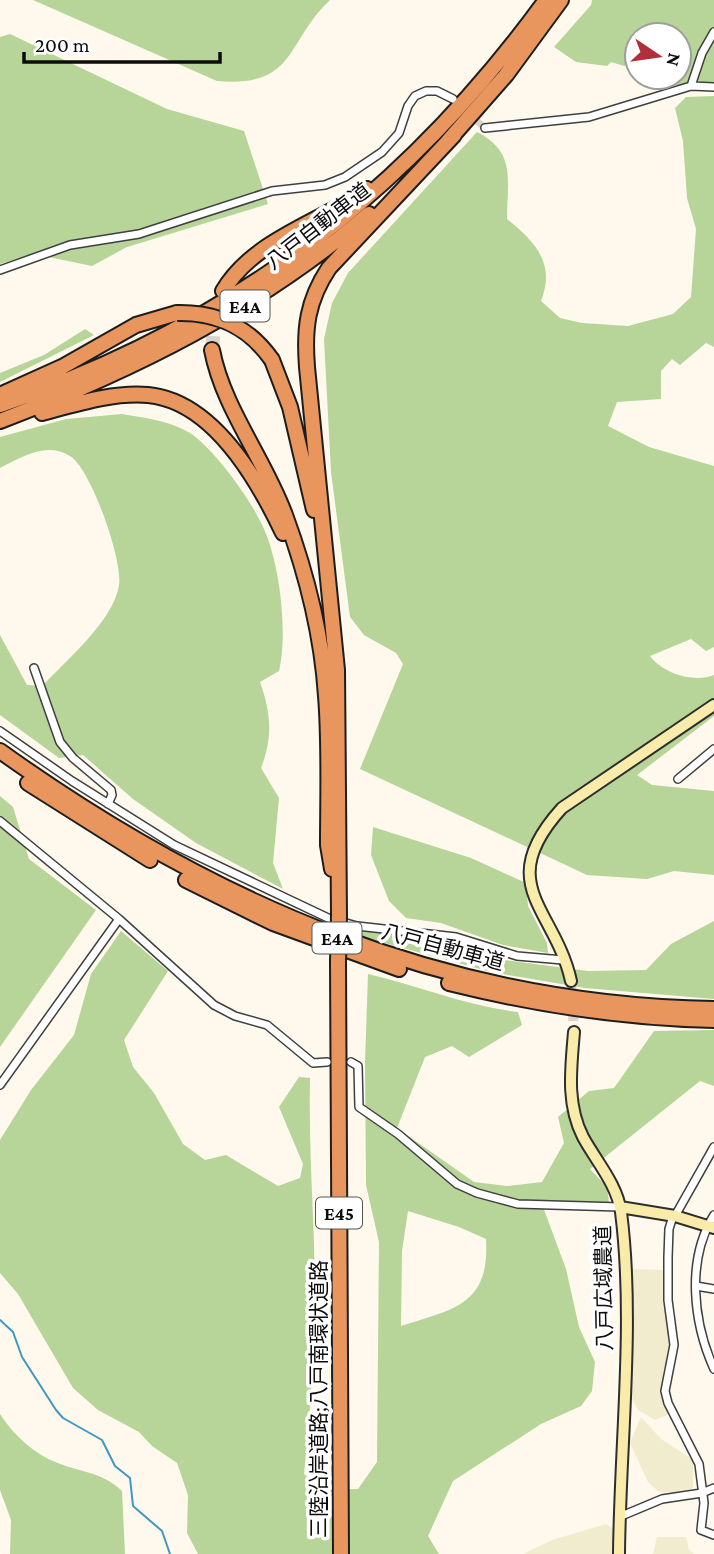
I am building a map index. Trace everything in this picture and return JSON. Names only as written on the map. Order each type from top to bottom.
[{"type":"highway","name":"八戸自動車道","points":[[0,405],[123,357],[230,300],[298,254],[359,207],[448,131],[546,0]]},
{"type":"highway","name":"八戸自動車道","points":[[0,423],[131,368],[245,306],[354,227],[506,75],[561,0]]},
{"type":"highway","points":[[223,291],[237,270],[257,253],[358,195],[448,131]]},
{"type":"highway","points":[[332,622],[306,347],[310,304],[329,268],[448,131]]},
{"type":"highway","points":[[0,395],[62,367],[136,325],[177,313],[210,315],[237,326],[255,339],[272,360],[285,390],[303,455],[332,622]]},
{"type":"highway","points":[[212,350],[223,387],[264,464],[284,513],[313,616]]},
{"type":"highway","points":[[0,423],[116,396],[149,395],[190,410],[226,444],[265,499],[297,566],[313,616]]},
{"type":"highway","name":"三陸沿岸道路;八戸南環状道路","points":[[313,616],[326,695],[328,845],[339,911]]},
{"type":"highway","name":"三陸沿岸道路;八戸南環状道路","points":[[332,622],[339,726],[341,1554]]},
{"type":"highway","name":"八戸自動車道","points":[[0,751],[101,820],[185,869],[276,913],[349,943],[443,972],[554,996],[635,1006],[714,1009]]},
{"type":"highway","name":"八戸自動車道","points":[[0,763],[93,827],[177,876],[273,923],[345,952],[446,982],[566,1008],[629,1016],[714,1020]]},
{"type":"street","points":[[693,80],[702,53],[714,32]]},
{"type":"street","points":[[693,86],[714,87]]},
{"type":"street","points":[[0,270],[70,245],[139,234],[272,191],[325,185],[345,177],[382,152],[399,133],[408,106],[415,96],[437,91],[453,99]]},
{"type":"street","points":[[485,128],[589,117],[675,91]]},
{"type":"street","points":[[34,668],[60,742],[73,758],[110,790],[113,795],[108,804]]},
{"type":"street","points":[[571,981],[533,895],[531,860],[544,828],[562,808],[714,705]]},
{"type":"street","points":[[0,731],[108,804],[186,851],[328,918],[357,926],[456,937],[508,954],[563,960]]},
{"type":"street","points":[[678,779],[714,748]]},
{"type":"street","points":[[703,758],[714,758]]},
{"type":"street","points":[[0,821],[119,919],[214,1005],[235,1016],[267,1025],[313,1063],[327,1062]]},
{"type":"street","points":[[0,1085],[119,919]]},
{"type":"street","name":"八戸広域農道","points":[[573,1032],[570,1072],[575,1119],[614,1189],[620,1207],[625,1270],[619,1554]]},
{"type":"street","points":[[351,1062],[358,1066],[361,1074],[359,1107],[398,1134],[457,1184],[477,1193],[518,1204],[620,1207],[674,1216],[711,1227]]},
{"type":"street","points":[[714,1147],[674,1216],[667,1257],[668,1300],[674,1345],[666,1391],[668,1403],[699,1464],[702,1493],[701,1530],[714,1535]]},
{"type":"street","points":[[714,1215],[696,1286],[702,1336],[714,1369]]},
{"type":"street","points":[[696,1286],[714,1289]]},
{"type":"street","points":[[619,1517],[662,1499],[702,1493],[714,1488]]},
{"type":"shaded area","points":[[632,1269],[664,1270],[671,1339],[663,1398],[669,1414],[655,1420],[638,1410],[631,1398]]},
{"type":"shaded area","points":[[641,1417],[661,1439],[693,1460],[693,1488],[677,1493],[659,1492],[648,1482],[630,1443]]},
{"type":"shaded area","points":[[606,1524],[612,1528],[612,1554],[523,1554],[552,1540]]},
{"type":"shaded area","points":[[657,1537],[686,1537],[689,1550],[694,1554],[653,1554]]},
{"type":"green space","points":[[33,0],[330,0],[276,70],[262,77],[243,81],[217,81]]},
{"type":"green space","points":[[592,0],[714,0],[714,87],[693,87],[693,21],[623,21],[623,66],[611,62],[607,66],[576,62],[554,47],[591,5]]},
{"type":"green space","points":[[10,34],[167,109],[244,131],[268,204],[127,247],[92,266],[34,254],[0,264],[0,37]]},
{"type":"green space","points":[[714,96],[714,347],[706,343],[680,365],[672,359],[661,371],[661,399],[617,402],[608,426],[649,447],[714,466],[714,647],[706,651],[691,639],[650,656],[663,668],[680,675],[698,678],[714,675],[714,716],[637,775],[652,785],[714,791],[714,875],[674,871],[647,879],[587,875],[360,769],[403,664],[396,653],[364,635],[350,617],[331,472],[324,339],[332,303],[348,273],[477,132],[490,140],[504,158],[508,180],[507,219],[526,236],[540,254],[546,275],[541,301],[560,318],[582,323],[628,326],[673,314],[691,297],[696,229],[687,198],[683,141],[675,108],[686,97]]},
{"type":"green space","points":[[85,329],[94,335],[0,382],[0,373],[44,355]]},
{"type":"green space","points":[[122,414],[177,426],[193,435],[223,465],[243,492],[270,544],[281,599],[283,638],[279,671],[260,682],[269,725],[261,768],[279,798],[273,863],[283,889],[196,843],[133,799],[83,755],[59,758],[0,715],[0,635],[27,685],[42,686],[99,626],[115,598],[119,573],[104,516],[78,464],[61,452],[43,450],[25,455],[0,468],[0,437],[66,419]]},
{"type":"green space","points":[[0,796],[13,807],[29,859],[96,910],[0,1047]]},
{"type":"green space","points":[[373,827],[471,858],[526,883],[528,906],[547,943],[548,953],[503,945],[441,923],[406,918],[389,901],[371,855]]},
{"type":"green space","points":[[714,921],[714,999],[585,988],[491,972],[359,936],[361,930],[421,938],[505,960],[588,971],[646,970],[671,944]]},
{"type":"green space","points":[[121,931],[168,971],[124,1040],[133,1067],[154,1093],[183,1144],[205,1160],[226,1155],[278,1186],[300,1178],[303,1164],[279,1107],[299,1077],[310,1078],[314,1314],[304,1474],[322,1490],[358,1489],[377,1462],[379,1242],[366,1185],[365,1062],[368,974],[461,1001],[518,1012],[522,1025],[469,1057],[452,1046],[425,1057],[397,1128],[474,1182],[507,1186],[542,1182],[564,1143],[558,1117],[589,1091],[614,1088],[654,1031],[714,1030],[714,1086],[700,1081],[590,1169],[607,1187],[610,1211],[543,1207],[566,1269],[579,1327],[595,1362],[592,1391],[581,1406],[541,1424],[453,1481],[428,1536],[439,1554],[198,1554],[187,1533],[188,1495],[177,1463],[152,1446],[139,1432],[98,1410],[73,1388],[18,1294],[0,1273],[0,1140],[31,1090],[74,1035],[91,974]],"holes":[[[408,1211],[459,1227],[486,1239],[486,1261],[475,1291],[452,1308],[401,1326],[402,1251]]]},
{"type":"green space","points":[[0,1414],[10,1428],[38,1453],[63,1465],[106,1479],[122,1491],[125,1554],[10,1554],[11,1520],[0,1490]]},
{"type":"waterway","points":[[0,1320],[13,1332],[22,1357],[56,1410],[63,1418],[102,1440],[115,1466],[130,1478],[133,1506],[162,1531],[170,1554]]},
{"type":"tunnel","points":[[469,114],[485,128]]},
{"type":"tunnel","points":[[212,350],[215,313]]},
{"type":"tunnel","points":[[571,981],[574,1032]]}]
